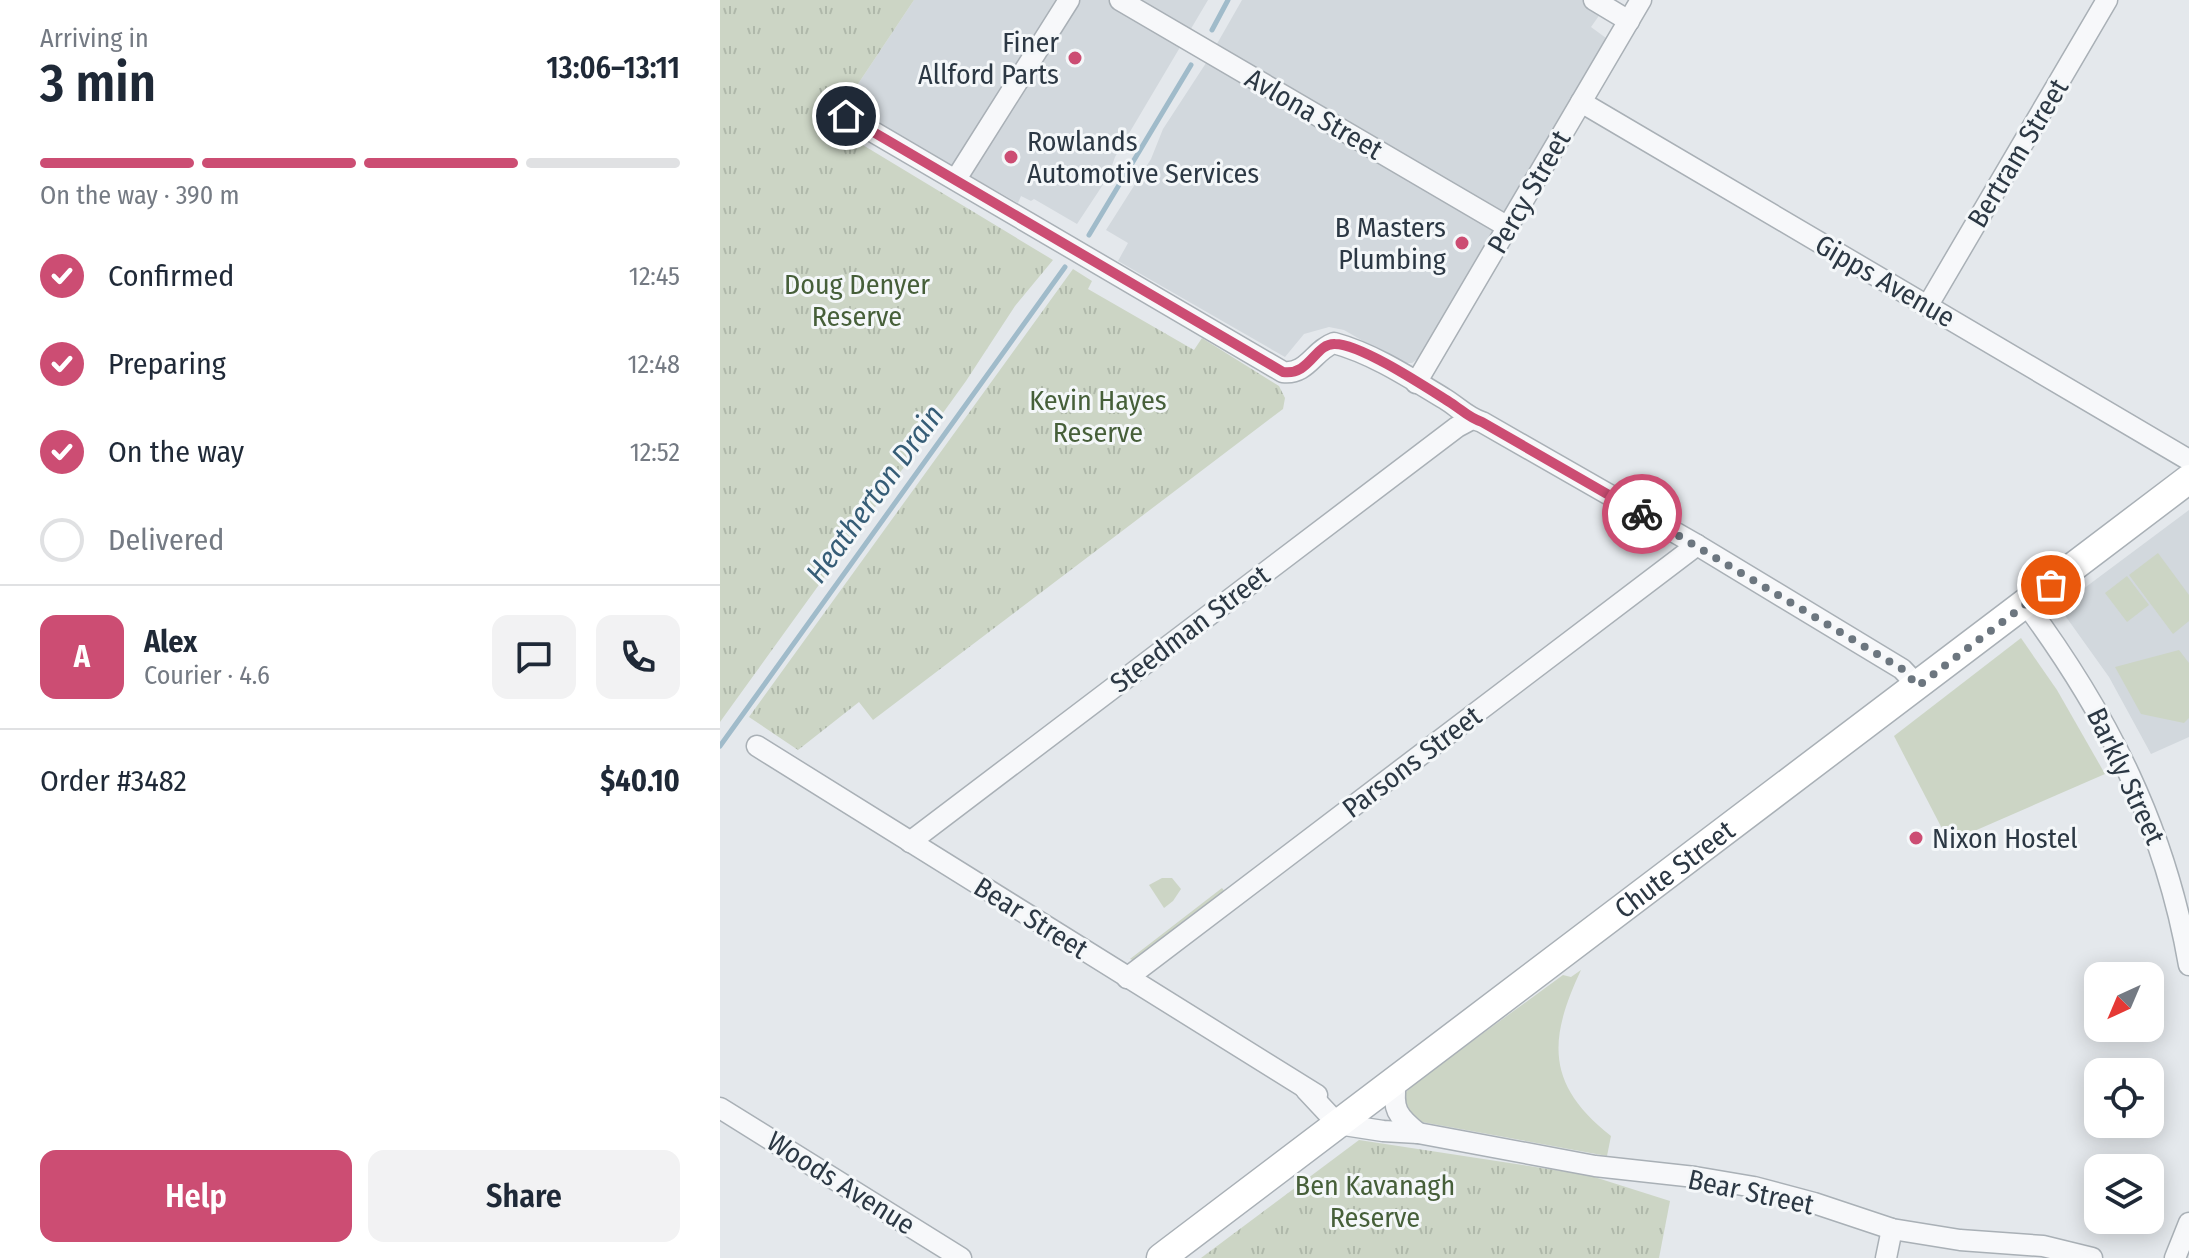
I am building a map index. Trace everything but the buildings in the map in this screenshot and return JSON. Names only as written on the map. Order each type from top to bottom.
[{"type":"street","points":[[956,179],[1069,0]]},
{"type":"street","name":"Avlona Street","points":[[1120,0],[1508,227]]},
{"type":"street","points":[[1594,0],[1629,21]]},
{"type":"street","name":"Percy Street","points":[[1416,383],[1641,0]]},
{"type":"street","name":"Bertram Street","points":[[1928,305],[2107,0]]},
{"type":"street","name":"Gipps Avenue","points":[[1581,102],[2189,460]]},
{"type":"street","points":[[846,116],[1283,372],[1303,368],[1334,343],[1371,357],[1456,406],[1472,419],[1697,545],[1902,669],[1918,686]]},
{"type":"street","name":"Steedman Street","points":[[910,842],[1457,427],[1472,419]]},
{"type":"street","name":"Chute Street","points":[[1161,1258],[2189,479]]},
{"type":"street","name":"Parsons Street","points":[[1127,978],[1697,545]]},
{"type":"street","name":"Barkly Street","points":[[2026,604],[2085,689],[2136,787],[2159,845],[2180,914],[2189,965]]},
{"type":"street","name":"Bear Street","points":[[757,746],[1306,1090],[1346,1119],[1595,1166],[1754,1187],[1892,1229],[1960,1240],[2043,1246],[2092,1258]]},
{"type":"street","points":[[1396,1082],[1395,1107],[1413,1132]]},
{"type":"street","name":"Woods Avenue","points":[[720,1108],[961,1258]]},
{"type":"street","points":[[2175,1258],[2189,1223]]},
{"type":"street","points":[[1886,1258],[1892,1229]]},
{"type":"shaded area","points":[[914,0],[1208,0],[1115,157],[1108,177],[1077,224],[1034,199],[1031,201],[1021,196],[1018,203],[844,105]]},
{"type":"shaded area","points":[[1242,0],[1610,0],[1591,27],[1606,38],[1419,358],[1412,363],[1401,363],[1344,330],[1329,327],[1304,334],[1285,357],[1118,261],[1128,243],[1106,230],[1151,159],[1163,129]]},
{"type":"shaded area","points":[[2189,510],[2189,737],[2151,754],[2109,677],[2059,607]]},
{"type":"green space","name":"Doug Denyer Reserve","points":[[720,0],[914,0],[844,105],[838,130],[1053,260],[1015,306],[966,381],[720,722]]},
{"type":"green space","name":"Kevin Hayes Reserve","points":[[1073,269],[1092,281],[1088,289],[1194,350],[1202,338],[1279,386],[1285,398],[1283,409],[873,720],[859,702],[798,750],[749,717]]},
{"type":"green space","points":[[2158,553],[2189,595],[2189,621],[2173,634],[2129,575]]},
{"type":"green space","points":[[2127,576],[2149,605],[2127,622],[2105,593]]},
{"type":"green space","points":[[2021,638],[2057,690],[2105,774],[1949,842],[1894,736]]},
{"type":"green space","points":[[2179,650],[2189,663],[2189,718],[2184,723],[2141,714],[2115,667]]},
{"type":"green space","points":[[1162,878],[1172,878],[1181,889],[1164,908],[1149,885]]},
{"type":"green space","points":[[1222,888],[1225,892],[1135,961],[1130,959]]},
{"type":"green space","points":[[1581,970],[1563,1018],[1559,1060],[1564,1080],[1574,1098],[1611,1136],[1607,1156],[1422,1122],[1412,1116],[1401,1099],[1412,1085],[1563,975],[1571,977]]},
{"type":"green space","name":"Ben Kavanagh Reserve","points":[[1359,1140],[1588,1175],[1670,1201],[1659,1258],[1201,1258]]},
{"type":"waterway","name":"Heatherton Drain","points":[[1212,30],[1228,0]]},
{"type":"waterway","name":"Heatherton Drain","points":[[1089,235],[1191,65]]},
{"type":"waterway","name":"Heatherton Drain","points":[[720,746],[1065,267]]},
{"type":"way so far","points":[[1642,514],[1902,669],[1918,686],[2051,585]]},
{"type":"place","name":"Finer Allford Parts","points":[[1075,58]]},
{"type":"place","name":"Rowlands Automotive Services","points":[[1011,157]]},
{"type":"place","name":"B Masters Plumbing","points":[[1462,243]]},
{"type":"place","name":"Nixon Hostel","points":[[1916,838]]},
{"type":"route","points":[[846,116],[1283,372],[1303,368],[1334,343],[1354,349],[1642,514]]}]
